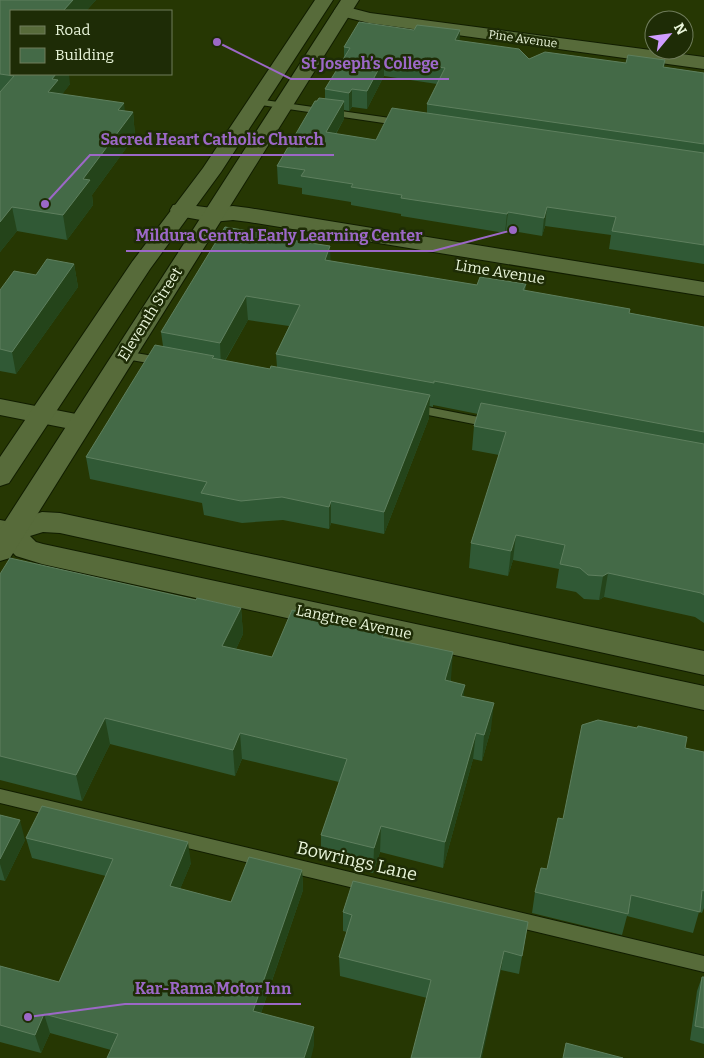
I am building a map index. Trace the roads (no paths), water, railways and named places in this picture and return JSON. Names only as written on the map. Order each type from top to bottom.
[{"type":"street","name":"Pine Avenue","points":[[322,4],[346,5],[644,48]]},
{"type":"street","points":[[0,477],[180,210],[211,172],[322,4]]},
{"type":"street","name":"Pine Avenue","points":[[346,5],[369,18],[704,63]]},
{"type":"street","name":"Eleventh Street","points":[[4,538],[81,423],[346,5]]},
{"type":"street","name":"Lime Avenue","points":[[180,210],[212,215],[233,212],[704,289]]},
{"type":"street","name":"Lime Avenue","points":[[212,215],[224,226],[240,230],[704,306]]},
{"type":"street","points":[[0,407],[81,423]]},
{"type":"street","points":[[4,538],[42,522],[60,523],[704,663]]},
{"type":"street","name":"Langtree Avenue","points":[[4,538],[26,549],[42,554],[704,698]]},
{"type":"lane","points":[[256,102],[411,124]]},
{"type":"lane","points":[[124,355],[181,365]]},
{"type":"lane","points":[[404,407],[510,427]]},
{"type":"lane","name":"Bowrings Lane","points":[[0,796],[704,964]]},
{"type":"place","name":"St Joseph’s College","points":[[217,42]]},
{"type":"place","name":"Sacred Heart Catholic Church","points":[[45,204]]},
{"type":"place","name":"Mildura Central Early Learning Center","points":[[513,230]]},
{"type":"place","name":"Kar-Rama Motor Inn","points":[[28,1017]]}]
